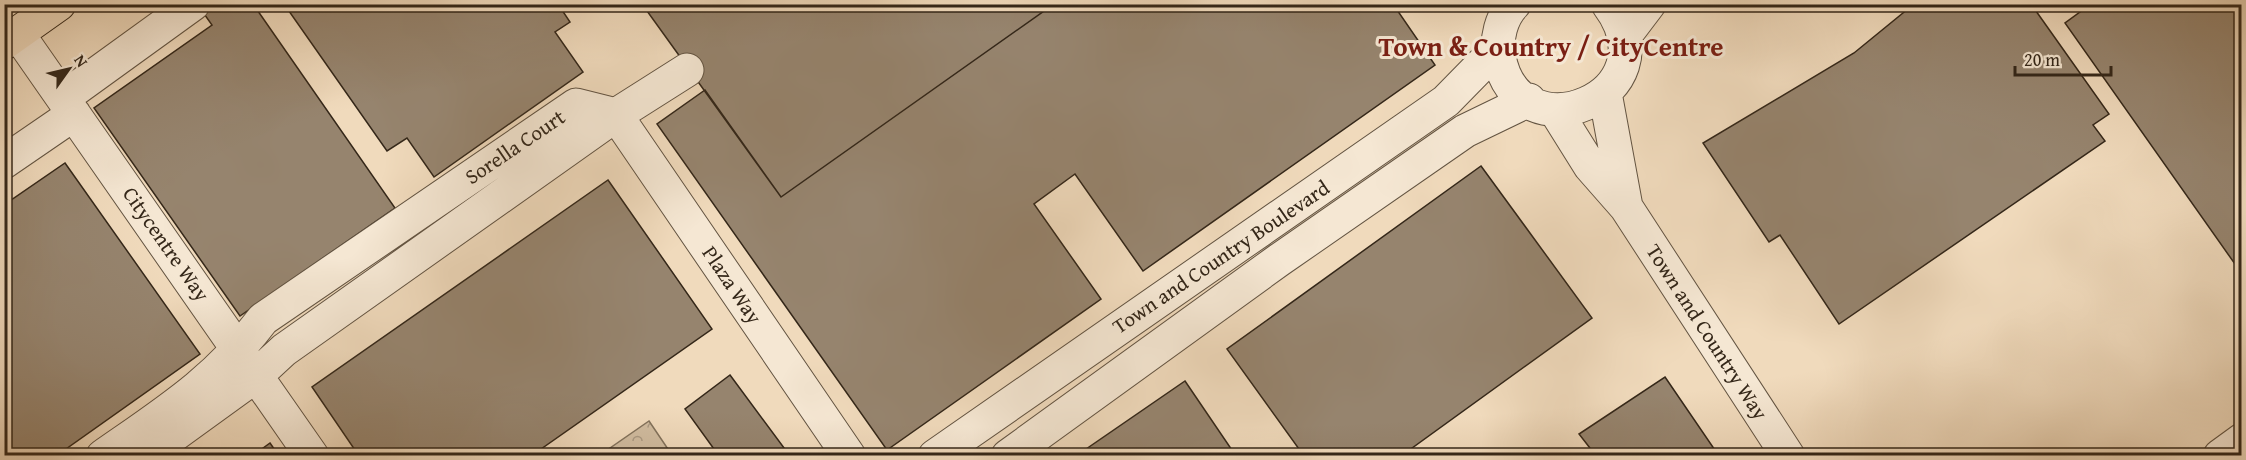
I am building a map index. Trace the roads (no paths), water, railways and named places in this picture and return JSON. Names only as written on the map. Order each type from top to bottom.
[{"type":"main road","points":[[11,39],[59,4]]},
{"type":"street","points":[[4,162],[68,106],[193,4]]},
{"type":"street","points":[[1605,93],[1617,78],[1624,58],[1624,37],[1617,17],[1608,4]]},
{"type":"street","points":[[1624,37],[1649,4]]},
{"type":"street","points":[[1510,6],[1500,28],[1498,48],[1501,66],[1509,82],[1542,105]]},
{"type":"street","name":"Citycentre Way","points":[[11,39],[68,106],[249,362],[312,456]]},
{"type":"street","name":"Town and Country Boulevard","points":[[935,456],[1153,303],[1365,160],[1446,101],[1498,48]]},
{"type":"street","points":[[616,115],[687,70]]},
{"type":"street","name":"Town and Country Boulevard","points":[[1008,456],[1176,334],[1465,131],[1542,105],[1573,109],[1590,103],[1605,93]]},
{"type":"street","name":"Town and Country Way","points":[[1605,93],[1626,207]]},
{"type":"street","name":"Sorella Court","points":[[145,456],[249,362],[263,319],[576,105],[616,115]]},
{"type":"street","name":"Town and Country Way","points":[[1542,105],[1626,207],[1788,456]]},
{"type":"street","name":"Plaza Way","points":[[616,115],[849,456]]},
{"type":"street","points":[[1153,303],[1176,334]]},
{"type":"street","name":"Sorella Court","points":[[103,456],[195,393],[249,362]]},
{"type":"street","points":[[2220,456],[2241,440]]},
{"type":"district","name":"Town & Country / CityCentre","points":[[1551,47]]}]
